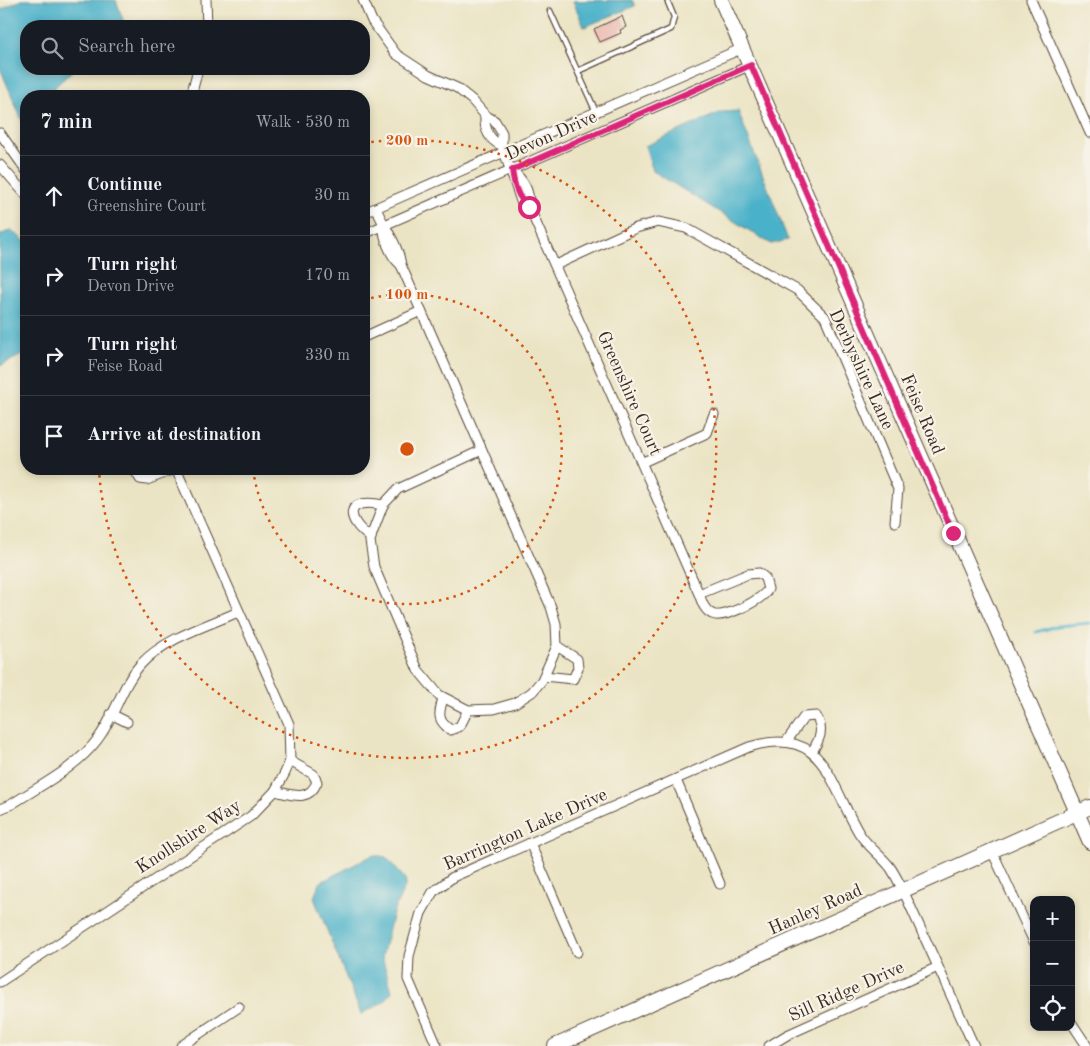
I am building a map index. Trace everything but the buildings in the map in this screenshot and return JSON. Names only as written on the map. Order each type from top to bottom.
[{"type":"street","points":[[206,0],[207,20]]},
{"type":"street","name":"Greenshire Court","points":[[363,0],[372,21],[396,54],[428,76],[457,88],[472,100],[485,115],[484,126],[493,142],[503,149],[512,170],[513,182],[521,201],[529,207],[556,265],[643,462],[704,607],[713,614],[724,615],[762,598],[768,589],[765,578],[759,573],[748,574],[700,594]]},
{"type":"street","name":"Feise Road","points":[[721,0],[1090,842]]},
{"type":"street","points":[[1031,0],[1090,133]]},
{"type":"street","name":"Devon Drive","points":[[370,210],[503,149],[596,112],[743,48]]},
{"type":"street","name":"Devon Drive","points":[[370,231],[751,65]]},
{"type":"street","points":[[193,90],[196,75]]},
{"type":"street","points":[[596,112],[603,129]]},
{"type":"street","points":[[0,133],[20,161]]},
{"type":"street","points":[[0,165],[20,188]]},
{"type":"street","points":[[376,208],[383,225],[384,239],[393,259],[401,265],[482,450],[556,624],[557,646],[544,676],[532,692],[515,703],[494,709],[468,710],[443,698],[429,686],[418,670],[374,567],[371,538],[383,505],[398,489],[409,482],[482,450]]},
{"type":"street","name":"Derbyshire Lane","points":[[556,265],[636,228],[658,222],[686,228],[797,290],[824,317],[898,489],[895,522]]},
{"type":"street","points":[[370,333],[421,311]]},
{"type":"street","points":[[643,462],[707,433],[714,414]]},
{"type":"street","name":"Knollshire Way","points":[[138,475],[140,479],[147,480],[160,475]]},
{"type":"street","name":"Knollshire Way","points":[[0,982],[251,816],[275,791],[290,761],[289,724],[179,475]]},
{"type":"street","points":[[371,538],[355,524],[352,518],[354,510],[358,504],[367,501],[383,505]]},
{"type":"street","points":[[0,810],[80,759],[98,739],[141,664],[161,647],[238,612]]},
{"type":"street","points":[[544,676],[573,679],[576,674],[577,659],[557,646]]},
{"type":"street","points":[[443,698],[438,713],[439,719],[451,730],[460,726],[468,710]]},
{"type":"street","points":[[111,714],[127,722]]},
{"type":"street","points":[[786,742],[804,717],[816,716],[821,724],[820,737],[812,752]]},
{"type":"street","name":"Barrington Lake Drive","points":[[437,1046],[408,979],[409,956],[421,913],[433,892],[453,877],[749,747],[786,742],[796,743],[812,752],[831,776],[860,834],[890,867],[903,890],[974,1046]]},
{"type":"street","points":[[275,791],[296,796],[306,796],[314,791],[317,782],[313,774],[290,761]]},
{"type":"street","points":[[676,780],[720,884]]},
{"type":"street","name":"Hanley Road","points":[[556,1046],[1090,807]]},
{"type":"street","points":[[530,843],[577,952]]},
{"type":"street","points":[[992,852],[1034,941]]},
{"type":"street","name":"Sill Ridge Drive","points":[[768,1046],[774,1041],[938,967]]},
{"type":"street","points":[[181,1046],[240,1008]]},
{"type":"street","points":[[1075,1028],[1086,1046]]},
{"type":"lane","points":[[578,71],[671,29],[674,17],[667,0]]},
{"type":"lane","points":[[550,11],[596,112]]},
{"type":"water","points":[[21,0],[116,0],[123,20],[20,20],[20,75],[68,75],[54,90],[20,90],[20,116],[0,68],[0,10]]},
{"type":"water","points":[[632,0],[635,6],[584,27],[573,1]]},
{"type":"water","points":[[738,111],[788,240],[771,244],[653,171],[645,146],[721,112]]},
{"type":"water","points":[[11,230],[20,237],[20,356],[0,366],[0,235]]},
{"type":"water","points":[[373,855],[386,857],[405,879],[406,884],[393,913],[382,957],[392,991],[385,1001],[361,1014],[314,898],[319,883]]},
{"type":"waterway","points":[[1036,632],[1058,626],[1090,623]]},
{"type":"route","points":[[529,207],[521,201],[513,182],[512,170],[751,65],[953,533]]}]
